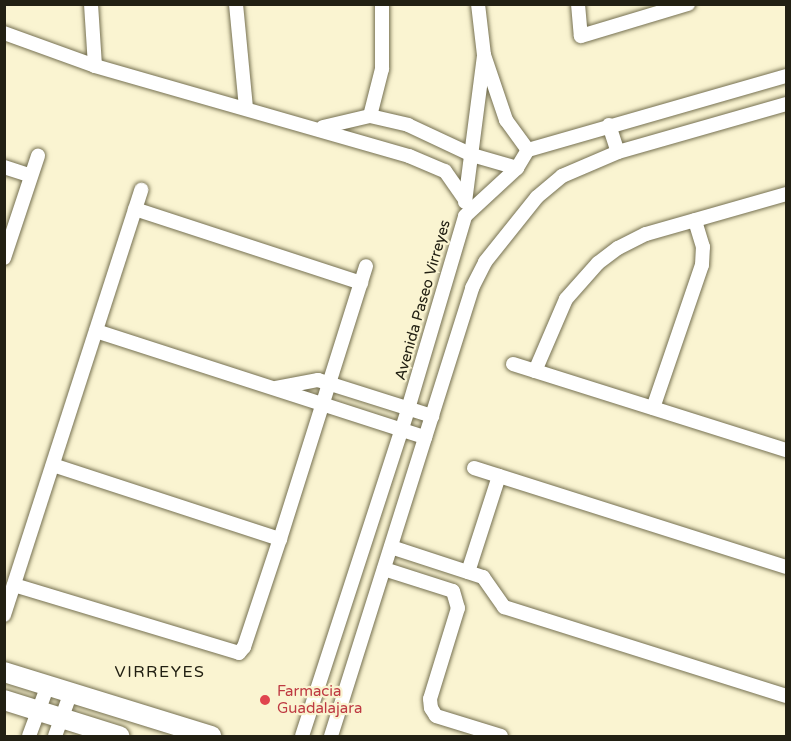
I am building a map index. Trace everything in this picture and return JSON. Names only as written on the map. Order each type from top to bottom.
[{"type":"street","points":[[91,4],[95,66]]},
{"type":"street","points":[[236,4],[246,107]]},
{"type":"street","points":[[370,116],[382,69],[382,4]]},
{"type":"street","points":[[478,4],[484,55],[506,120],[528,150],[786,76]]},
{"type":"street","points":[[578,4],[581,36],[688,4]]},
{"type":"street","points":[[4,33],[95,66],[321,128],[445,171],[465,200]]},
{"type":"street","points":[[465,216],[465,200],[484,55]]},
{"type":"street","points":[[331,736],[472,288],[485,262],[537,197],[556,181],[618,152],[786,104]]},
{"type":"street","points":[[321,128],[370,116],[408,126],[472,154],[517,168]]},
{"type":"street","points":[[609,125],[618,152]]},
{"type":"street","name":"Avenida Paseo Virreyes","points":[[302,736],[402,429],[465,216],[517,168],[528,150]]},
{"type":"street","points":[[4,258],[38,156]]},
{"type":"street","points":[[4,167],[32,176]]},
{"type":"street","points":[[4,615],[141,190]]},
{"type":"street","points":[[535,371],[566,299],[598,263],[646,234],[786,194]]},
{"type":"street","points":[[135,209],[361,283]]},
{"type":"street","points":[[653,408],[702,265],[703,247],[695,220]]},
{"type":"street","points":[[14,585],[239,653],[280,539],[366,266]]},
{"type":"street","points":[[96,331],[425,437]]},
{"type":"street","points":[[513,364],[786,449]]},
{"type":"street","points":[[276,388],[318,380],[432,417]]},
{"type":"street","points":[[53,465],[280,539]]},
{"type":"street","points":[[474,468],[786,567]]},
{"type":"street","points":[[468,572],[499,476]]},
{"type":"street","points":[[390,547],[483,577],[504,607],[786,696]]},
{"type":"street","points":[[385,566],[420,572],[431,584],[453,591],[458,608],[430,699],[431,708],[436,716],[501,736]]},
{"type":"street","points":[[4,672],[211,736]]},
{"type":"street","points":[[29,736],[48,685]]},
{"type":"street","points":[[59,728],[71,692]]},
{"type":"street","points":[[4,700],[39,710],[59,728],[119,736]]},
{"type":"place","name":"Farmacia Guadalajara","points":[[265,700]]},
{"type":"district","name":"VIRREYES","points":[[160,672]]}]
